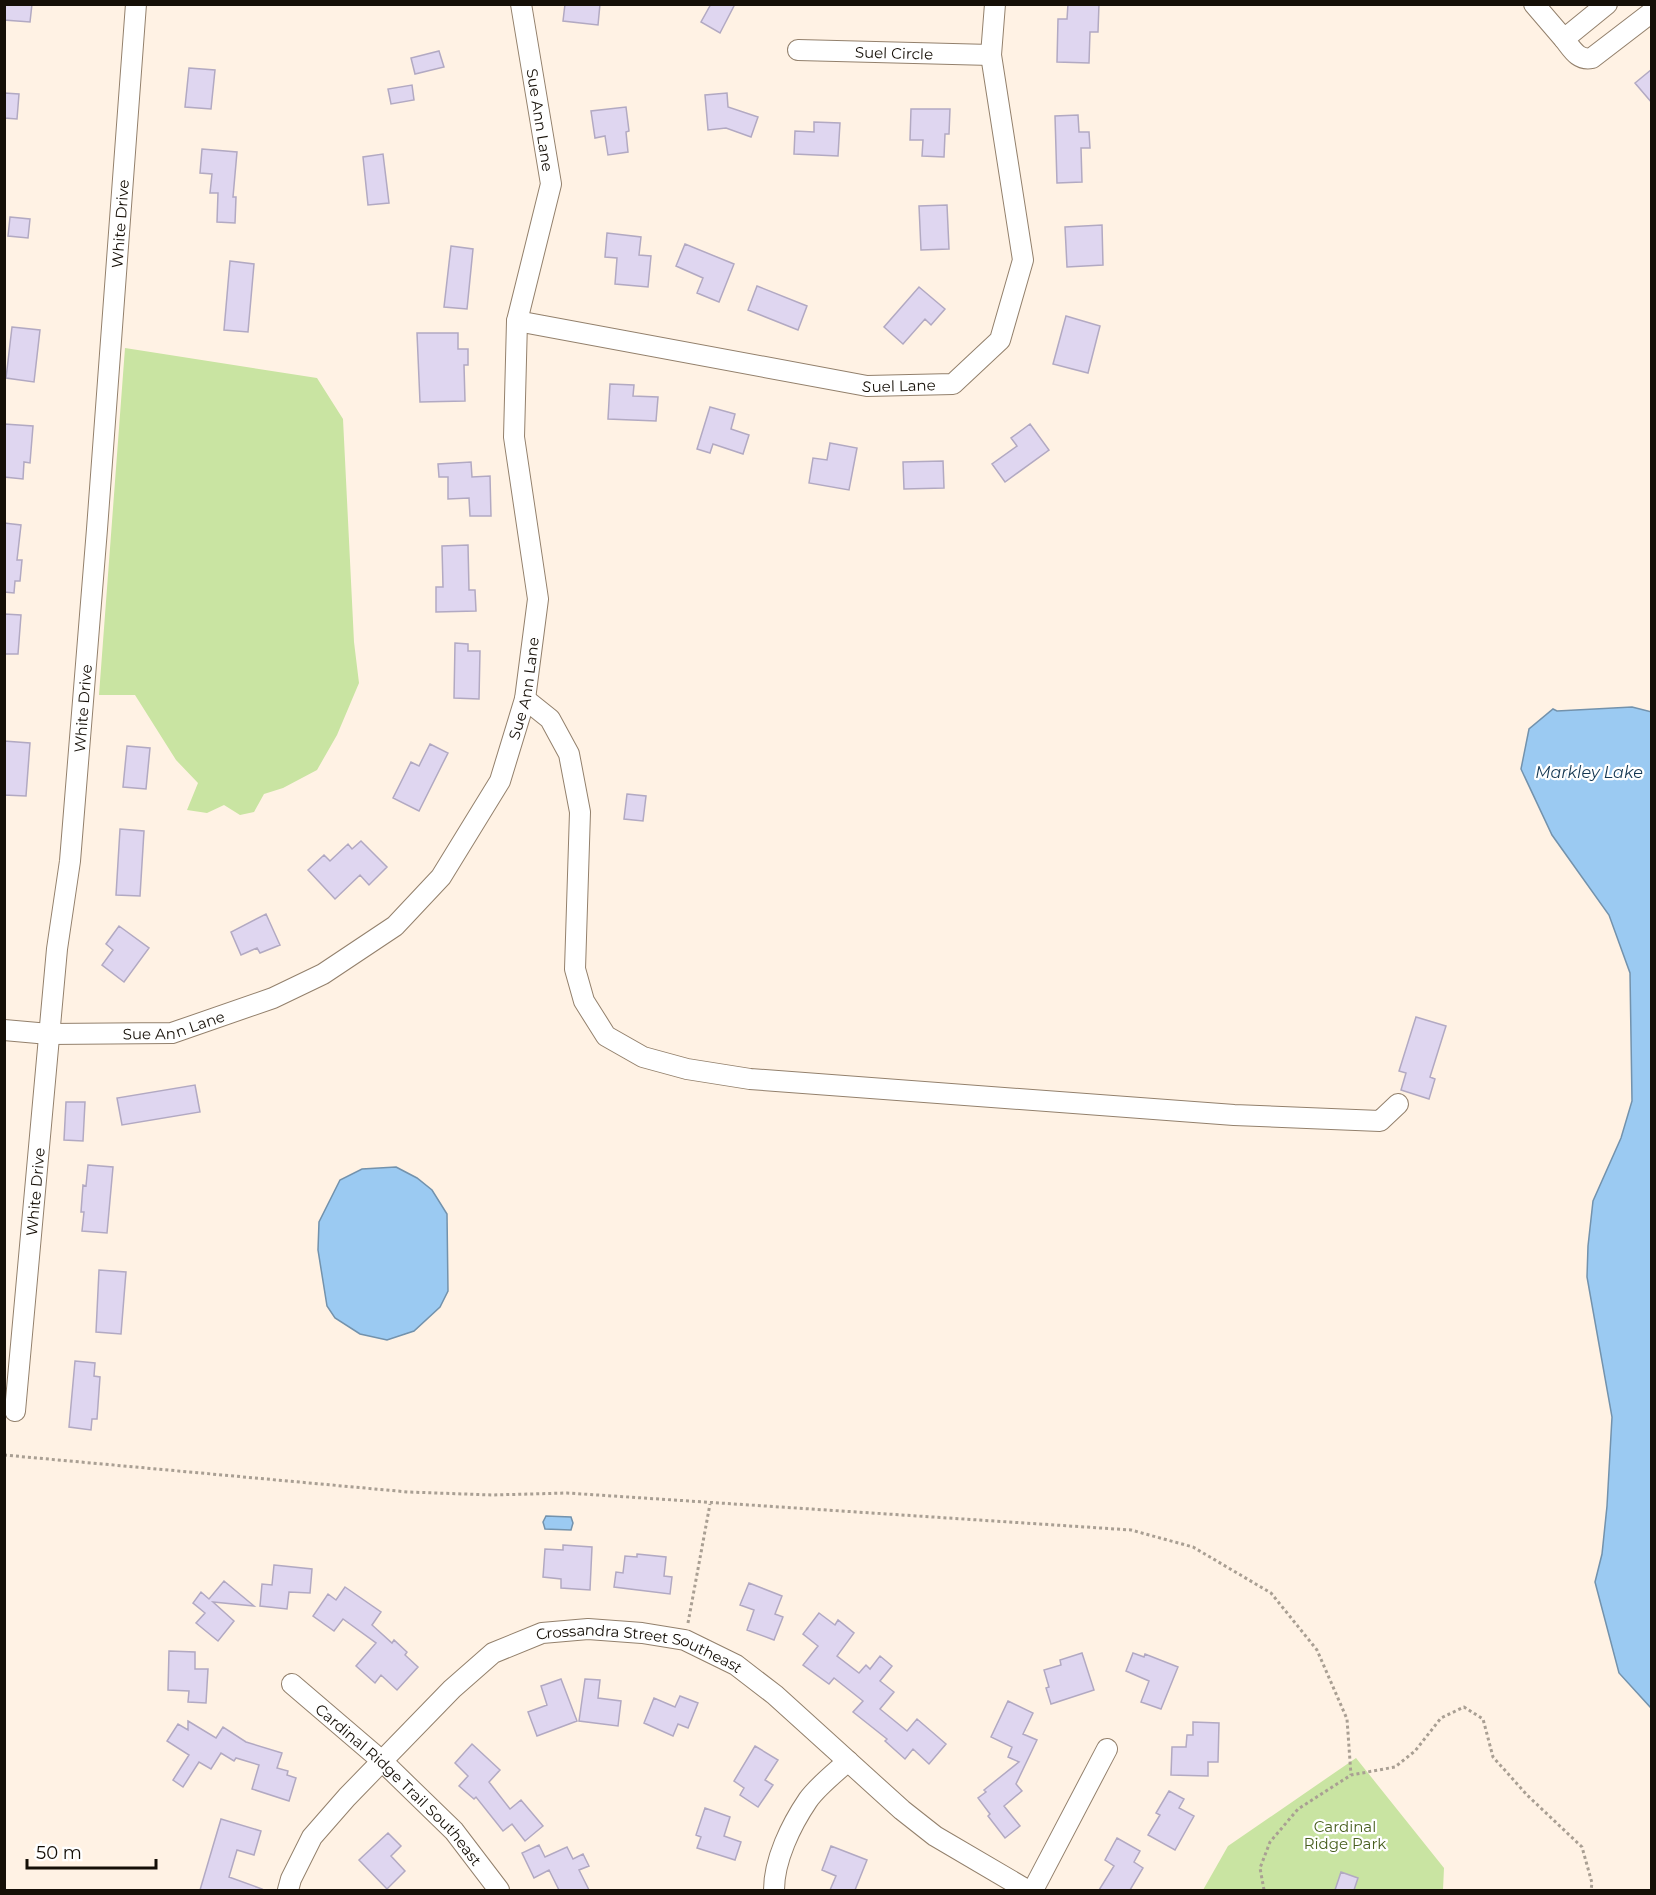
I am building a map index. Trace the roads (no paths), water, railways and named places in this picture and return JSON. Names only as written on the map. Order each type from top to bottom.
[{"type":"street","name":"White Drive","points":[[15,1411],[57,949],[71,849],[136,4]]},
{"type":"street","name":"Sue Ann Lane","points":[[4,1029],[49,1034],[172,1033],[273,998],[323,974],[394,926],[441,877],[500,781],[525,699],[538,599],[514,438],[517,321],[551,184],[521,4]]},
{"type":"street","name":"Suel Lane","points":[[517,321],[867,386],[953,384],[1000,340],[1023,260],[991,55],[994,4]]},
{"type":"street","points":[[1534,4],[1575,55],[1587,59],[1592,58],[1652,12]]},
{"type":"street","points":[[1564,39],[1607,4]]},
{"type":"street","name":"Suel Circle","points":[[798,50],[991,55]]},
{"type":"street","points":[[525,699],[550,719],[568,754],[580,812],[575,969],[584,1001],[606,1036],[643,1057],[687,1069],[750,1079],[1234,1114],[1380,1121],[1398,1104]]},
{"type":"street","name":"Crossandra Street Southeast","points":[[288,1890],[291,1879],[312,1837],[452,1689],[493,1653],[542,1633],[588,1629],[642,1633],[685,1640],[736,1665],[775,1695],[935,1836],[1027,1890]]},
{"type":"street","name":"Cardinal Ridge Trail Southeast","points":[[292,1684],[382,1761],[453,1831],[499,1890]]},
{"type":"street","points":[[1033,1890],[1107,1749]]},
{"type":"street","points":[[774,1890],[774,1876],[788,1837],[809,1799],[848,1761]]},
{"type":"water","name":"Markley Lake","points":[[1632,707],[1652,712],[1651,1708],[1619,1673],[1595,1582],[1602,1554],[1607,1506],[1612,1417],[1587,1277],[1588,1246],[1593,1201],[1621,1138],[1632,1101],[1630,973],[1609,915],[1552,835],[1521,769],[1529,729],[1553,709],[1557,711]]},
{"type":"water","points":[[396,1167],[417,1178],[432,1190],[447,1214],[448,1291],[440,1307],[414,1331],[387,1340],[360,1334],[335,1318],[327,1306],[318,1250],[319,1222],[340,1180],[362,1169]]},
{"type":"water","points":[[546,1516],[571,1517],[573,1523],[571,1530],[545,1529],[543,1522]]},
{"type":"park label","name":"Cardinal Ridge Park","points":[[1345,1834]]}]
